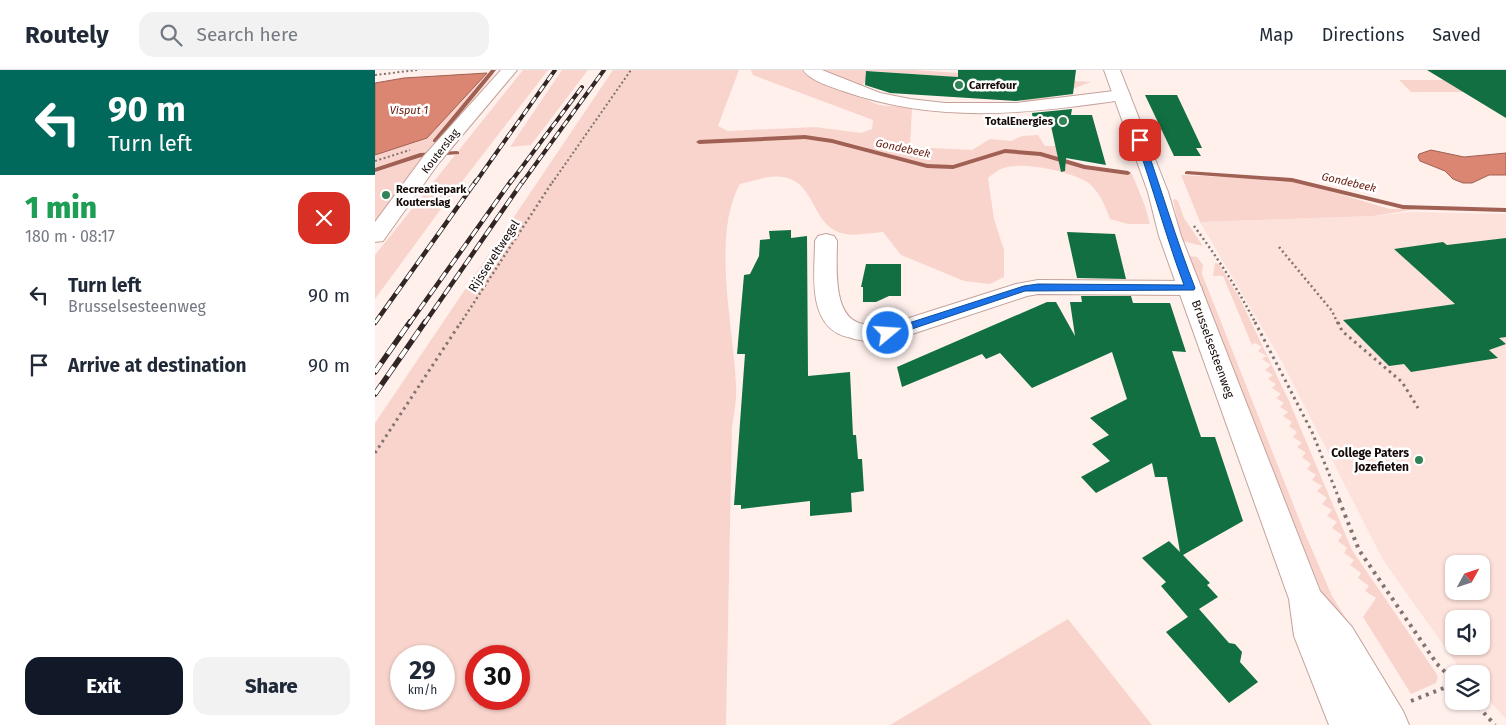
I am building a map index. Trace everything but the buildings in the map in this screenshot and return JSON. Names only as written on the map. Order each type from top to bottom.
[{"type":"main road","name":"Kouterslag","points":[[375,236],[442,146],[509,70]]},
{"type":"main road","points":[[811,70],[851,88],[885,100],[943,107],[1034,107],[1118,85]]},
{"type":"main road","name":"Brusselsesteenweg","points":[[1118,85],[1158,192],[1170,236],[1306,600],[1312,636],[1349,725]]},
{"type":"main road","points":[[826,241],[828,304],[837,321],[851,332],[869,335],[888,333],[1024,288],[1190,288]]},
{"type":"main road","name":"Brusselsesteenweg","points":[[1306,600],[1339,639],[1389,725]]},
{"type":"path","points":[[375,75],[417,70]]},
{"type":"path","name":"Rijsseveltwegel","points":[[375,453],[573,151],[631,70]]},
{"type":"path","points":[[1193,226],[1214,253],[1243,299],[1312,432],[1359,550],[1437,664],[1445,672]]},
{"type":"path","points":[[1279,248],[1332,312],[1342,331],[1402,382],[1418,408]]},
{"type":"path","points":[[1481,710],[1495,725]]},
{"type":"shaded area","points":[[523,70],[548,70],[441,209],[375,299],[375,255]]},
{"type":"shaded area","points":[[562,70],[588,70],[531,145],[510,147]]},
{"type":"shaded area","points":[[613,70],[739,70],[718,126],[728,131],[815,127],[861,133],[872,129],[873,120],[753,75],[751,70],[801,70],[805,74],[879,105],[912,108],[910,147],[972,150],[990,139],[1011,141],[1022,136],[1038,135],[1045,146],[1085,146],[1066,156],[1069,164],[1091,170],[1132,174],[1150,224],[1128,224],[1110,219],[1102,201],[1091,185],[1084,180],[1061,172],[1021,166],[1001,169],[988,178],[994,219],[1004,250],[1004,277],[990,284],[964,281],[901,255],[883,232],[849,235],[834,230],[825,223],[802,187],[793,180],[771,177],[740,184],[731,205],[725,255],[736,390],[732,427],[726,725],[375,725],[375,423]]},
{"type":"shaded area","points":[[821,70],[914,70],[1091,82],[1030,105],[1022,103],[1025,82],[872,71],[862,86]]},
{"type":"shaded area","points":[[487,73],[495,73],[429,152],[375,223],[375,155],[427,138]]},
{"type":"shaded area","points":[[1399,80],[1456,80],[1470,92],[1411,92]]},
{"type":"shaded area","points":[[1181,175],[1292,180],[1390,209],[1424,208],[1373,216],[1200,222]]},
{"type":"shaded area","points":[[1173,200],[1178,201],[1184,218],[1203,246],[1182,241]]},
{"type":"shaded area","name":"College Paters Jozefieten","points":[[1411,212],[1506,214],[1506,719],[1490,702],[1490,665],[1458,665],[1450,655],[1490,655],[1490,610],[1445,610],[1445,647],[1383,560],[1281,360],[1200,222],[1373,216]]},
{"type":"shaded area","points":[[1189,256],[1197,257],[1203,265],[1202,274],[1303,529],[1332,596],[1395,698],[1323,596]]},
{"type":"shaded area","points":[[1215,263],[1219,264],[1240,299],[1289,401],[1352,550],[1434,670],[1438,677],[1436,683],[1411,694],[1363,617],[1376,598],[1365,591],[1369,586],[1358,578],[1361,573],[1350,565],[1354,560],[1344,553],[1347,548],[1338,541],[1342,535],[1332,528],[1337,522],[1327,516],[1332,510],[1322,504],[1327,498],[1317,491],[1322,486],[1312,480],[1316,475],[1307,469],[1311,464],[1302,457],[1306,453],[1297,447],[1302,443],[1293,437],[1297,432],[1289,426],[1292,422],[1283,416],[1288,412],[1280,407],[1284,403],[1276,398],[1281,394],[1272,388],[1276,384],[1268,379],[1273,375],[1265,370],[1271,365],[1262,359],[1267,356],[1258,351],[1262,347],[1255,343],[1252,345],[1223,276],[1213,276]]},
{"type":"shaded area","points":[[1068,619],[1152,725],[890,725]]},
{"type":"water","name":"Visput 1","points":[[487,73],[427,138],[375,155],[375,83],[404,78]]},
{"type":"water","points":[[1431,150],[1464,157],[1506,153],[1506,175],[1489,175],[1472,183],[1463,183],[1453,179],[1445,171],[1420,161],[1419,154]]},
{"type":"waterway","points":[[435,141],[494,70]]},
{"type":"waterway","name":"Gondebeek","points":[[699,142],[805,137],[832,141],[927,166],[953,167],[1005,151],[1041,154],[1084,167],[1128,173]]},
{"type":"waterway","name":"Gondebeek","points":[[375,170],[420,155],[457,153]]},
{"type":"waterway","name":"Gondebeek","points":[[1187,173],[1292,180],[1403,207],[1506,210]]},
{"type":"railway","points":[[475,183],[555,70]]},
{"type":"railway","points":[[522,183],[604,70]]},
{"type":"railway","points":[[510,183],[582,87]]},
{"type":"railway","points":[[375,323],[476,181]]},
{"type":"railway","points":[[409,324],[511,181]]},
{"type":"railway","points":[[424,324],[523,181]]},
{"type":"railway","points":[[375,372],[410,322]]},
{"type":"railway","points":[[375,394],[425,322]]},
{"type":"place","name":"Carrefour","points":[[959,85]]},
{"type":"place","name":"TotalEnergies","points":[[1063,121]]},
{"type":"place","name":"Recreatiepark Kouterslag","points":[[386,195]]},
{"type":"place","name":"College Paters Jozefieten","points":[[1419,460]]},
{"type":"route","points":[[888,333],[1024,288],[1190,288],[1170,236],[1158,192],[1140,140]]}]
